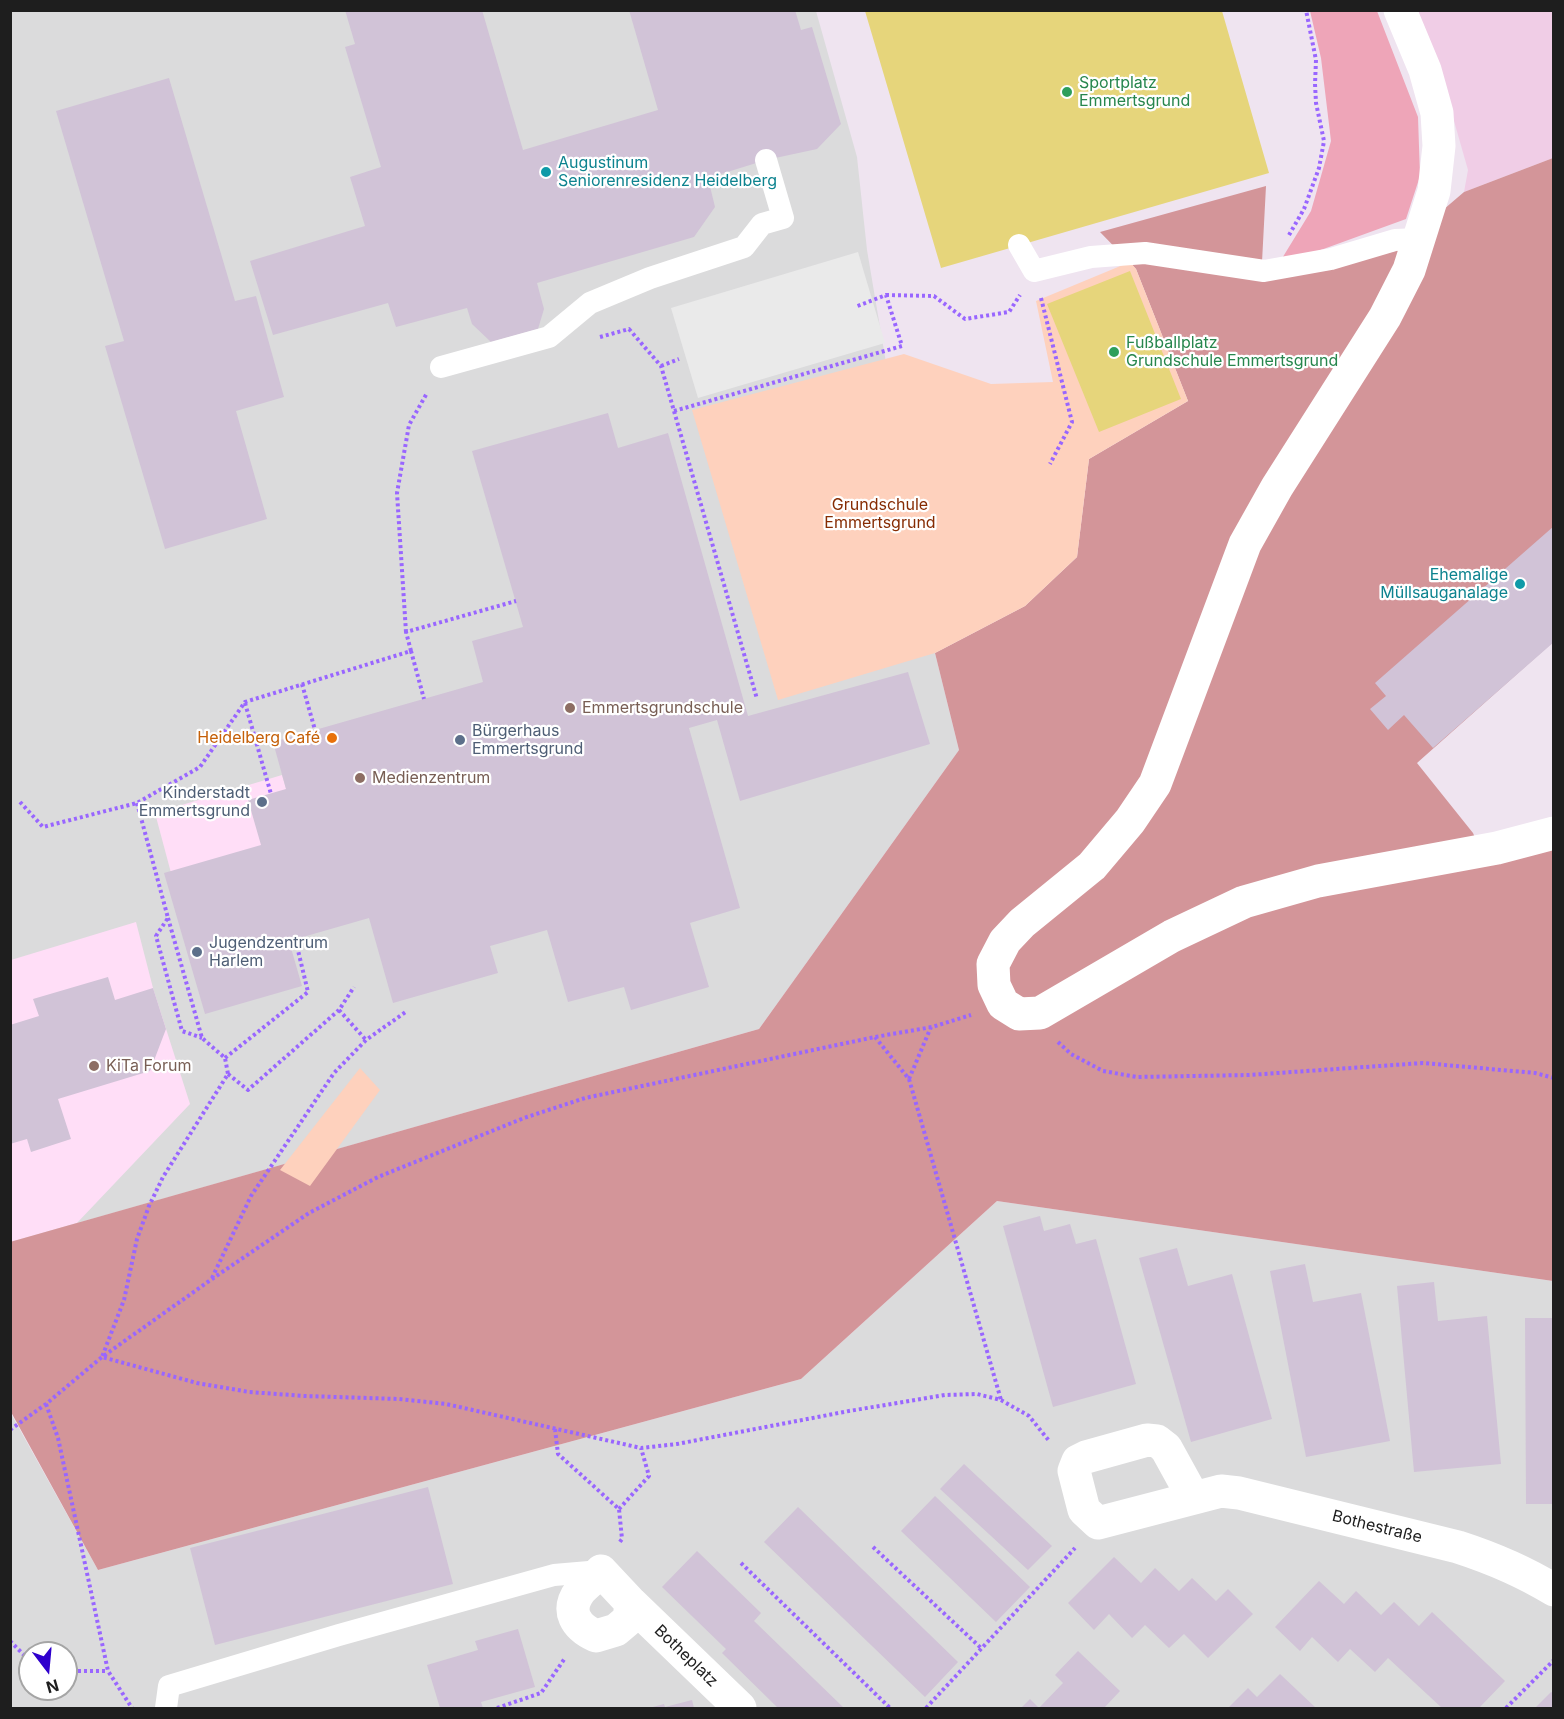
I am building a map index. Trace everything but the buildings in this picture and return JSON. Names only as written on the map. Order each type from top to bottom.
[{"type":"street","points":[[1400,10],[1425,70],[1437,113],[1439,146],[1434,191],[1408,270],[1385,317],[1277,487],[1245,544],[1155,784],[1130,821],[1092,866],[1022,923],[1005,941],[993,964],[994,986],[1003,1004],[1019,1014],[1040,1013],[1172,936],[1244,902],[1317,880],[1497,848],[1554,833]]},
{"type":"street","points":[[1098,1523],[1084,1510],[1074,1471],[1078,1461],[1086,1456],[1147,1440],[1157,1441],[1167,1448],[1194,1497]]},
{"type":"street","name":"Bothestraße","points":[[1098,1523],[1221,1491],[1239,1492],[1458,1546],[1492,1558],[1529,1575],[1554,1590]]},
{"type":"street","points":[[601,1571],[580,1591],[573,1605],[575,1620],[584,1631],[596,1636],[616,1630],[629,1619],[631,1603]]},
{"type":"street","name":"Botheplatz","points":[[601,1571],[740,1708]]},
{"type":"lane","points":[[441,367],[549,337],[590,303],[650,278],[744,247],[762,224],[783,218],[766,160]]},
{"type":"lane","points":[[1018,245],[1034,271],[1091,257],[1145,253],[1264,271],[1331,259],[1395,240],[1419,239]]},
{"type":"lane","points":[[166,1708],[169,1686],[339,1635],[554,1575],[601,1571]]},
{"type":"path","points":[[1264,271],[1304,209],[1319,168],[1324,141],[1316,103],[1316,60],[1306,10]]},
{"type":"path","points":[[855,308],[886,295],[934,296],[965,319],[1009,312],[1034,271]]},
{"type":"path","points":[[1034,271],[1072,422],[1050,464]]},
{"type":"path","points":[[674,411],[902,345],[886,295]]},
{"type":"path","points":[[629,329],[661,366],[757,699]]},
{"type":"path","points":[[661,366],[679,359]]},
{"type":"path","points":[[424,699],[406,632],[397,494],[408,425],[441,367]]},
{"type":"path","points":[[406,632],[516,601]]},
{"type":"path","points":[[20,802],[43,826],[137,803],[200,767],[245,702],[411,651]]},
{"type":"path","points":[[302,684],[315,730]]},
{"type":"path","points":[[245,702],[271,794]]},
{"type":"path","points":[[137,803],[202,1038]]},
{"type":"path","points":[[168,918],[156,936],[182,1031],[202,1038],[225,1058],[228,1074],[248,1090],[339,1010],[354,987]]},
{"type":"path","points":[[225,1058],[308,992],[296,942]]},
{"type":"path","points":[[10,1430],[46,1404],[102,1357],[212,1279],[309,1213],[378,1177],[524,1118],[585,1098],[875,1036],[932,1027],[1003,1004]]},
{"type":"path","points":[[339,1010],[366,1040]]},
{"type":"path","points":[[212,1279],[251,1196],[334,1072],[366,1040],[407,1011]]},
{"type":"path","points":[[1040,1013],[1052,1035],[1071,1054],[1103,1071],[1137,1077],[1249,1075],[1423,1063],[1535,1073],[1554,1078]]},
{"type":"path","points":[[909,1079],[932,1027]]},
{"type":"path","points":[[875,1036],[909,1079],[1001,1400]]},
{"type":"path","points":[[102,1357],[124,1300],[137,1239],[148,1206],[163,1177],[228,1074]]},
{"type":"path","points":[[102,1357],[197,1383],[249,1392],[399,1399],[446,1404],[641,1448],[677,1444],[945,1395],[976,1394],[1001,1400],[1029,1416],[1074,1471]]},
{"type":"path","points":[[46,1404],[58,1438],[108,1671],[132,1708]]},
{"type":"path","points":[[555,1428],[558,1454],[619,1509],[649,1476],[641,1448]]},
{"type":"path","points":[[926,1708],[1098,1523]]},
{"type":"path","points":[[873,1548],[981,1648]]},
{"type":"path","points":[[741,1563],[890,1708]]},
{"type":"path","points":[[497,1708],[541,1694],[584,1631]]},
{"type":"path","points":[[1506,1708],[1554,1660]]},
{"type":"path","points":[[78,1671],[108,1671]]},
{"type":"shaded area","points":[[11,11],[816,11],[857,157],[867,250],[935,653],[959,750],[759,1029],[11,1242]]},
{"type":"shaded area","name":"Sportplatz Emmertsgrund","points":[[865,11],[1222,11],[1269,173],[941,268]]},
{"type":"shaded area","points":[[1310,11],[1377,11],[1418,117],[1420,176],[1406,219],[1318,251],[1281,260],[1311,211],[1331,141],[1321,58]]},
{"type":"shaded area","points":[[1416,11],[1553,11],[1553,158],[1464,192],[1468,170],[1434,51]]},
{"type":"shaded area","points":[[1553,158],[1553,642],[1417,763],[1473,833],[1485,861],[1553,844],[1553,1281],[997,1201],[801,1379],[98,1570],[11,1412],[10,1242],[759,1029],[959,750],[935,653],[1025,606],[1077,557],[1089,459],[1188,401],[1136,269],[1100,232],[1266,186],[1261,281],[1395,251],[1464,192]]},
{"type":"shaded area","points":[[858,252],[885,343],[698,398],[671,308]]},
{"type":"shaded area","name":"Fußballplatz Grundschule Emmertsgrund","points":[[1130,271],[1181,399],[1099,432],[1047,304]]},
{"type":"shaded area","points":[[282,775],[312,876],[182,914],[155,813]]},
{"type":"shaded area","name":"KiTa Forum","points":[[136,922],[153,988],[190,1104],[77,1223],[11,1242],[11,960]]},
{"type":"shaded area","points":[[997,1201],[1553,1281],[1553,1708],[11,1708],[10,1412],[98,1570],[801,1379]]},
{"type":"green space","name":"Grundschule Emmertsgrund","points":[[1130,262],[1136,269],[1188,401],[1089,459],[1077,557],[1025,606],[935,653],[778,700],[692,410],[904,354],[991,384],[1053,382],[1036,301]]},
{"type":"green space","points":[[360,1068],[380,1090],[310,1186],[280,1170]]},
{"type":"place","name":"Sportplatz Emmertsgrund","points":[[1067,92]]},
{"type":"place","name":"Augustinum Seniorenresidenz Heidelberg","points":[[546,172]]},
{"type":"place","name":"Fußballplatz Grundschule Emmertsgrund","points":[[1114,352]]},
{"type":"place","name":"Ehemalige Müllsauganalage","points":[[1520,584]]},
{"type":"place","name":"Emmertsgrundschule","points":[[570,708]]},
{"type":"place","name":"Heidelberg Café","points":[[332,738]]},
{"type":"place","name":"Bürgerhaus Emmertsgrund","points":[[460,740]]},
{"type":"place","name":"Medienzentrum","points":[[360,778]]},
{"type":"place","name":"Kinderstadt Emmertsgrund","points":[[262,802]]},
{"type":"place","name":"Jugendzentrum Harlem","points":[[197,952]]},
{"type":"place","name":"KiTa Forum","points":[[94,1066]]}]
